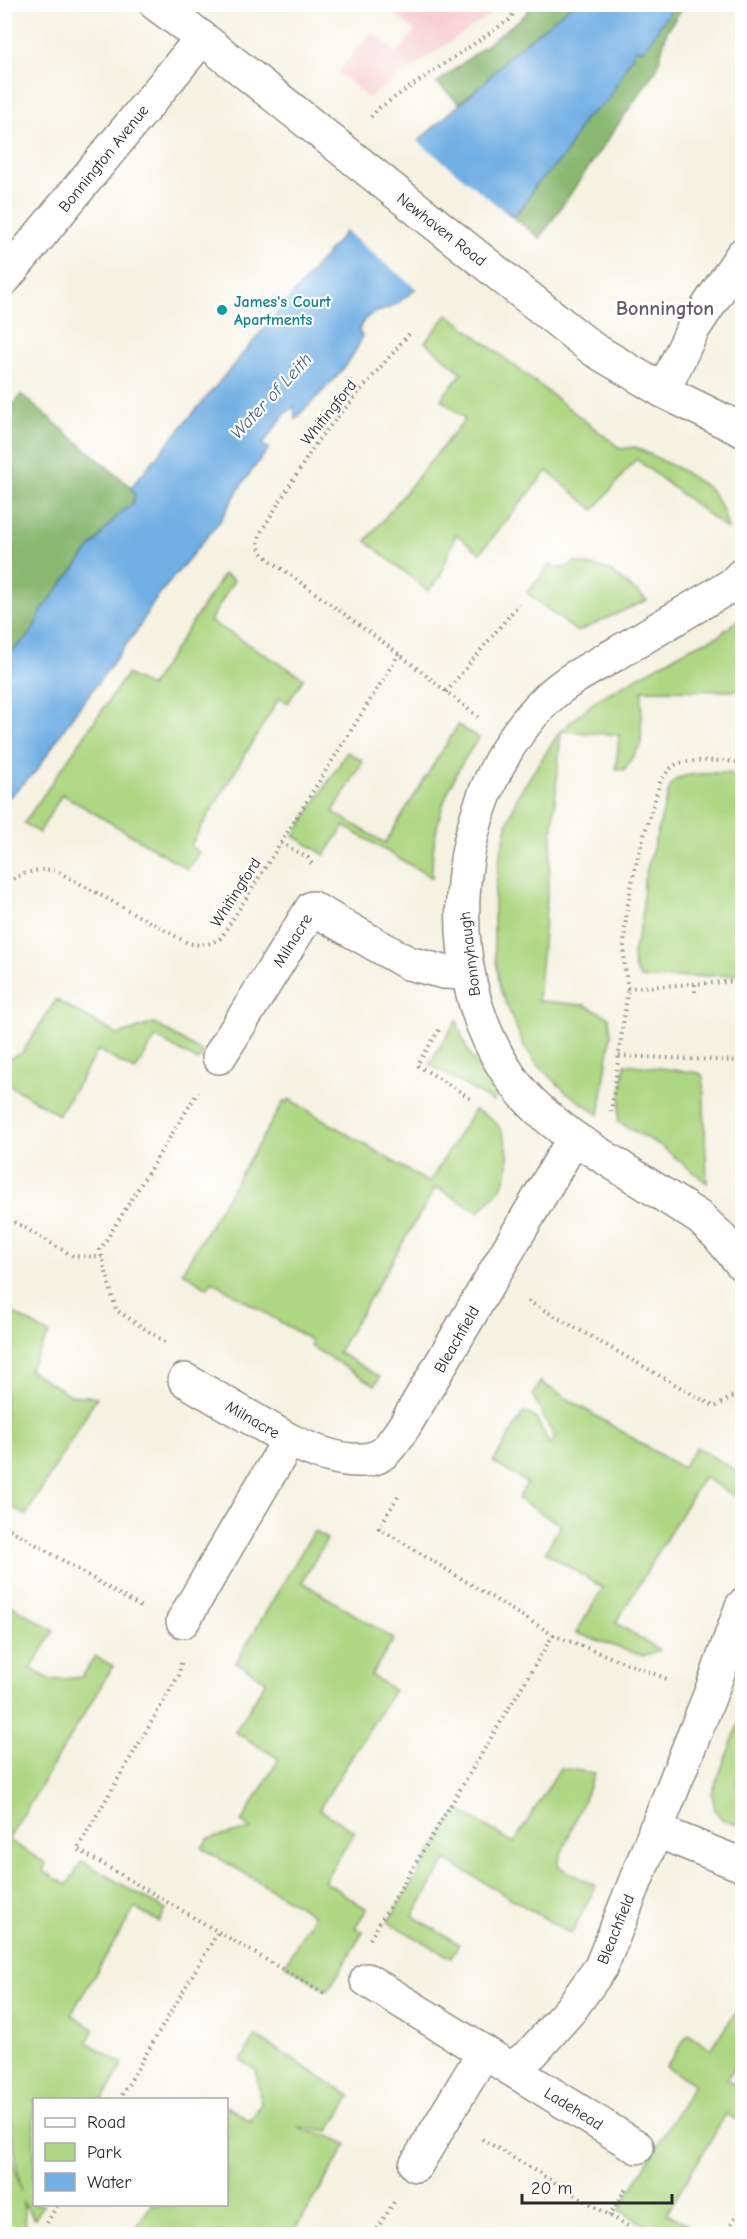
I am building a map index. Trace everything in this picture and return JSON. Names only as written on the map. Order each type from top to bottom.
[{"type":"street","name":"Newhaven Road","points":[[156,4],[202,38],[336,147],[593,349],[663,392],[742,430]]},
{"type":"street","name":"Bonnington Avenue","points":[[4,279],[202,38]]},
{"type":"street","points":[[663,392],[693,329],[742,255]]},
{"type":"street","name":"Bonnyhaugh","points":[[583,1145],[543,1114],[509,1076],[477,1013],[468,973],[462,924],[465,869],[474,825],[489,786],[512,743],[528,719],[546,699],[573,679],[732,585],[742,575]]},
{"type":"street","name":"Milnacre","points":[[219,1058],[312,908],[408,963],[444,972],[468,973]]},
{"type":"street","points":[[583,1145],[700,1218],[718,1235],[742,1264]]},
{"type":"street","name":"Bleachfield","points":[[289,1440],[321,1455],[361,1460],[378,1456],[392,1443],[405,1425],[491,1279],[583,1145]]},
{"type":"street","name":"Milnacre","points":[[185,1380],[289,1440]]},
{"type":"street","points":[[183,1621],[289,1440]]},
{"type":"street","name":"Bleachfield","points":[[511,2069],[532,2053],[570,2010],[601,1967],[710,1695],[742,1606]]},
{"type":"street","points":[[655,1830],[742,1865]]},
{"type":"street","points":[[367,1980],[511,2069]]},
{"type":"street","points":[[416,2165],[484,2052]]},
{"type":"street","name":"Ladehead","points":[[511,2069],[637,2147]]},
{"type":"path","points":[[336,147],[379,108],[509,20],[520,4]]},
{"type":"path","name":"Whitingford","points":[[409,334],[318,440],[258,540],[259,548],[269,559],[399,654],[512,743]]},
{"type":"path","points":[[446,692],[519,604]]},
{"type":"path","name":"Whitingford","points":[[4,886],[25,872],[39,869],[55,870],[188,943],[200,946],[221,938],[399,654]]},
{"type":"path","points":[[583,1145],[610,1120],[628,988],[623,950],[633,879],[660,783],[668,771],[679,763],[742,762]]},
{"type":"path","points":[[628,988],[742,981]]},
{"type":"path","points":[[695,984],[695,992]]},
{"type":"path","points":[[619,1056],[742,1061]]},
{"type":"path","points":[[185,1380],[176,1348],[116,1310],[100,1250],[219,1058]]},
{"type":"path","points":[[4,1216],[73,1256],[102,1257]]},
{"type":"path","points":[[491,1279],[715,1407],[742,1391]]},
{"type":"path","points":[[401,1491],[379,1528],[554,1635],[710,1695]]},
{"type":"path","points":[[5,1526],[161,1620],[183,1621],[187,1640],[179,1675],[77,1850],[334,2000]]},
{"type":"path","points":[[369,1939],[554,1635]]},
{"type":"path","points":[[120,2098],[218,1932]]},
{"type":"path","points":[[445,2117],[641,2235]]},
{"type":"path","points":[[47,2223],[57,2206]]},
{"type":"path","points":[[725,2235],[742,2206]]},
{"type":"shaded area","points":[[384,5],[501,5],[368,98],[338,72],[372,32],[397,53],[415,31]]},
{"type":"green space","points":[[532,5],[572,5],[509,56],[485,82],[459,103],[437,83],[525,15]]},
{"type":"green space","points":[[674,5],[688,5],[678,14],[667,31],[657,68],[540,238],[502,209],[514,216],[526,202],[535,186],[564,156],[584,119],[608,100],[636,49],[644,50]]},
{"type":"green space","points":[[448,314],[621,449],[635,447],[681,470],[710,489],[724,512],[728,530],[636,459],[594,510],[547,471],[480,553],[456,534],[440,577],[428,591],[366,541],[465,419],[441,399],[462,373],[425,342]]},
{"type":"green space","points":[[21,394],[131,487],[135,495],[132,505],[122,511],[109,525],[44,607],[30,635],[5,657],[4,420]]},
{"type":"green space","points":[[575,562],[609,570],[647,600],[577,632],[527,593],[550,565],[563,568]]},
{"type":"green space","points":[[224,574],[234,580],[210,621],[304,678],[288,703],[279,698],[190,846],[199,852],[188,869],[62,794],[39,833],[24,823],[127,674],[150,687]]},
{"type":"green space","points":[[742,617],[742,691],[642,690],[641,744],[624,770],[616,769],[619,735],[561,731],[538,1001],[585,1005],[609,1017],[611,1035],[599,1115],[566,1092],[536,1063],[524,1046],[500,989],[494,945],[494,900],[499,861],[508,822],[518,795],[561,730],[598,699],[690,648],[718,636]]},
{"type":"green space","points":[[458,725],[479,738],[458,770],[443,804],[432,859],[432,878],[344,826],[325,855],[294,836],[347,752],[363,761],[333,812],[385,843]]},
{"type":"green space","points":[[714,773],[742,774],[742,974],[641,978],[634,968],[633,953],[642,920],[644,880],[670,787],[673,782],[683,777]]},
{"type":"green space","points":[[56,1000],[118,1035],[154,1023],[203,1053],[198,1061],[156,1037],[135,1071],[98,1050],[59,1115],[4,1082],[5,1060],[22,1053]]},
{"type":"green space","points":[[457,1020],[472,1059],[498,1090],[493,1102],[429,1064]]},
{"type":"green space","points":[[625,1064],[700,1073],[703,1077],[707,1183],[661,1146],[618,1122]]},
{"type":"green space","points":[[289,1099],[429,1183],[474,1110],[491,1118],[505,1139],[508,1167],[503,1184],[492,1199],[478,1212],[436,1187],[338,1352],[380,1377],[375,1385],[310,1346],[312,1341],[212,1281],[208,1288],[182,1272],[284,1101],[287,1103]]},
{"type":"green space","points":[[5,1308],[49,1334],[29,1370],[70,1395],[97,1397],[26,1515],[7,1504],[5,1508]]},
{"type":"green space","points":[[540,1382],[682,1468],[696,1447],[742,1474],[742,1490],[738,1498],[703,1477],[616,1623],[660,1650],[643,1656],[576,1633],[603,1588],[545,1552],[561,1525],[518,1499],[527,1483],[493,1462],[524,1412],[536,1418],[550,1445],[555,1438],[533,1396]]},
{"type":"green space","points":[[314,1531],[327,1539],[302,1582],[394,1639],[371,1675],[394,1690],[319,1809],[355,1832],[324,1881],[367,1909],[355,1927],[363,1932],[328,1991],[285,1965],[314,1915],[202,1848],[208,1839],[251,1829],[241,1822],[279,1759],[235,1732],[266,1681],[236,1662]]},
{"type":"green space","points":[[4,1601],[54,1631],[31,1669],[51,1680],[82,1677],[95,1656],[113,1666],[8,1840],[46,1863],[43,1871],[67,1885],[82,1861],[166,1910],[159,1922],[135,1908],[71,2014],[94,2029],[87,2042],[123,2064],[104,2098],[33,2098],[33,2206],[42,2206],[35,2219],[23,2203],[27,2234],[4,2234],[5,2128],[21,2192],[4,2078],[5,2057],[15,2043],[4,2031]]},
{"type":"green space","points":[[742,1715],[742,1768],[736,1784],[742,1786],[742,1826],[722,1819],[715,1810],[712,1793]]},
{"type":"green space","points":[[560,1768],[595,1773],[558,1862],[559,1867],[596,1886],[571,1934],[446,1860],[413,1916],[459,1944],[451,1958],[388,1922],[458,1809],[514,1843]]},
{"type":"green space","points":[[742,2003],[742,2056],[727,2079],[742,2090],[742,2123],[726,2114],[667,2213],[702,2234],[661,2234],[619,2210],[694,2084],[666,2067],[688,2034],[711,2049]]},
{"type":"green space","points":[[255,2036],[351,2096],[329,2131],[300,2127],[347,2144],[293,2234],[132,2234],[150,2206],[228,2206],[228,2107],[250,2121],[261,2104],[256,2070],[241,2061]]},
{"type":"water","name":"Water of Leith","points":[[572,5],[674,5],[644,50],[636,49],[608,100],[584,119],[564,156],[535,186],[526,202],[514,216],[501,209],[412,292],[398,303],[370,315],[359,331],[362,336],[357,348],[342,370],[295,419],[294,406],[285,414],[262,445],[269,448],[242,484],[220,521],[157,597],[138,629],[72,717],[37,770],[5,801],[5,657],[30,635],[44,607],[109,525],[122,511],[132,505],[135,495],[131,487],[346,231],[418,141],[485,82],[509,56]]},
{"type":"pier","points":[[415,139],[514,219],[502,212],[419,291],[343,229]]},
{"type":"place","name":"James's Court Apartments","points":[[222,310]]},
{"type":"district","name":"Bonnington","points":[[665,308]]}]
